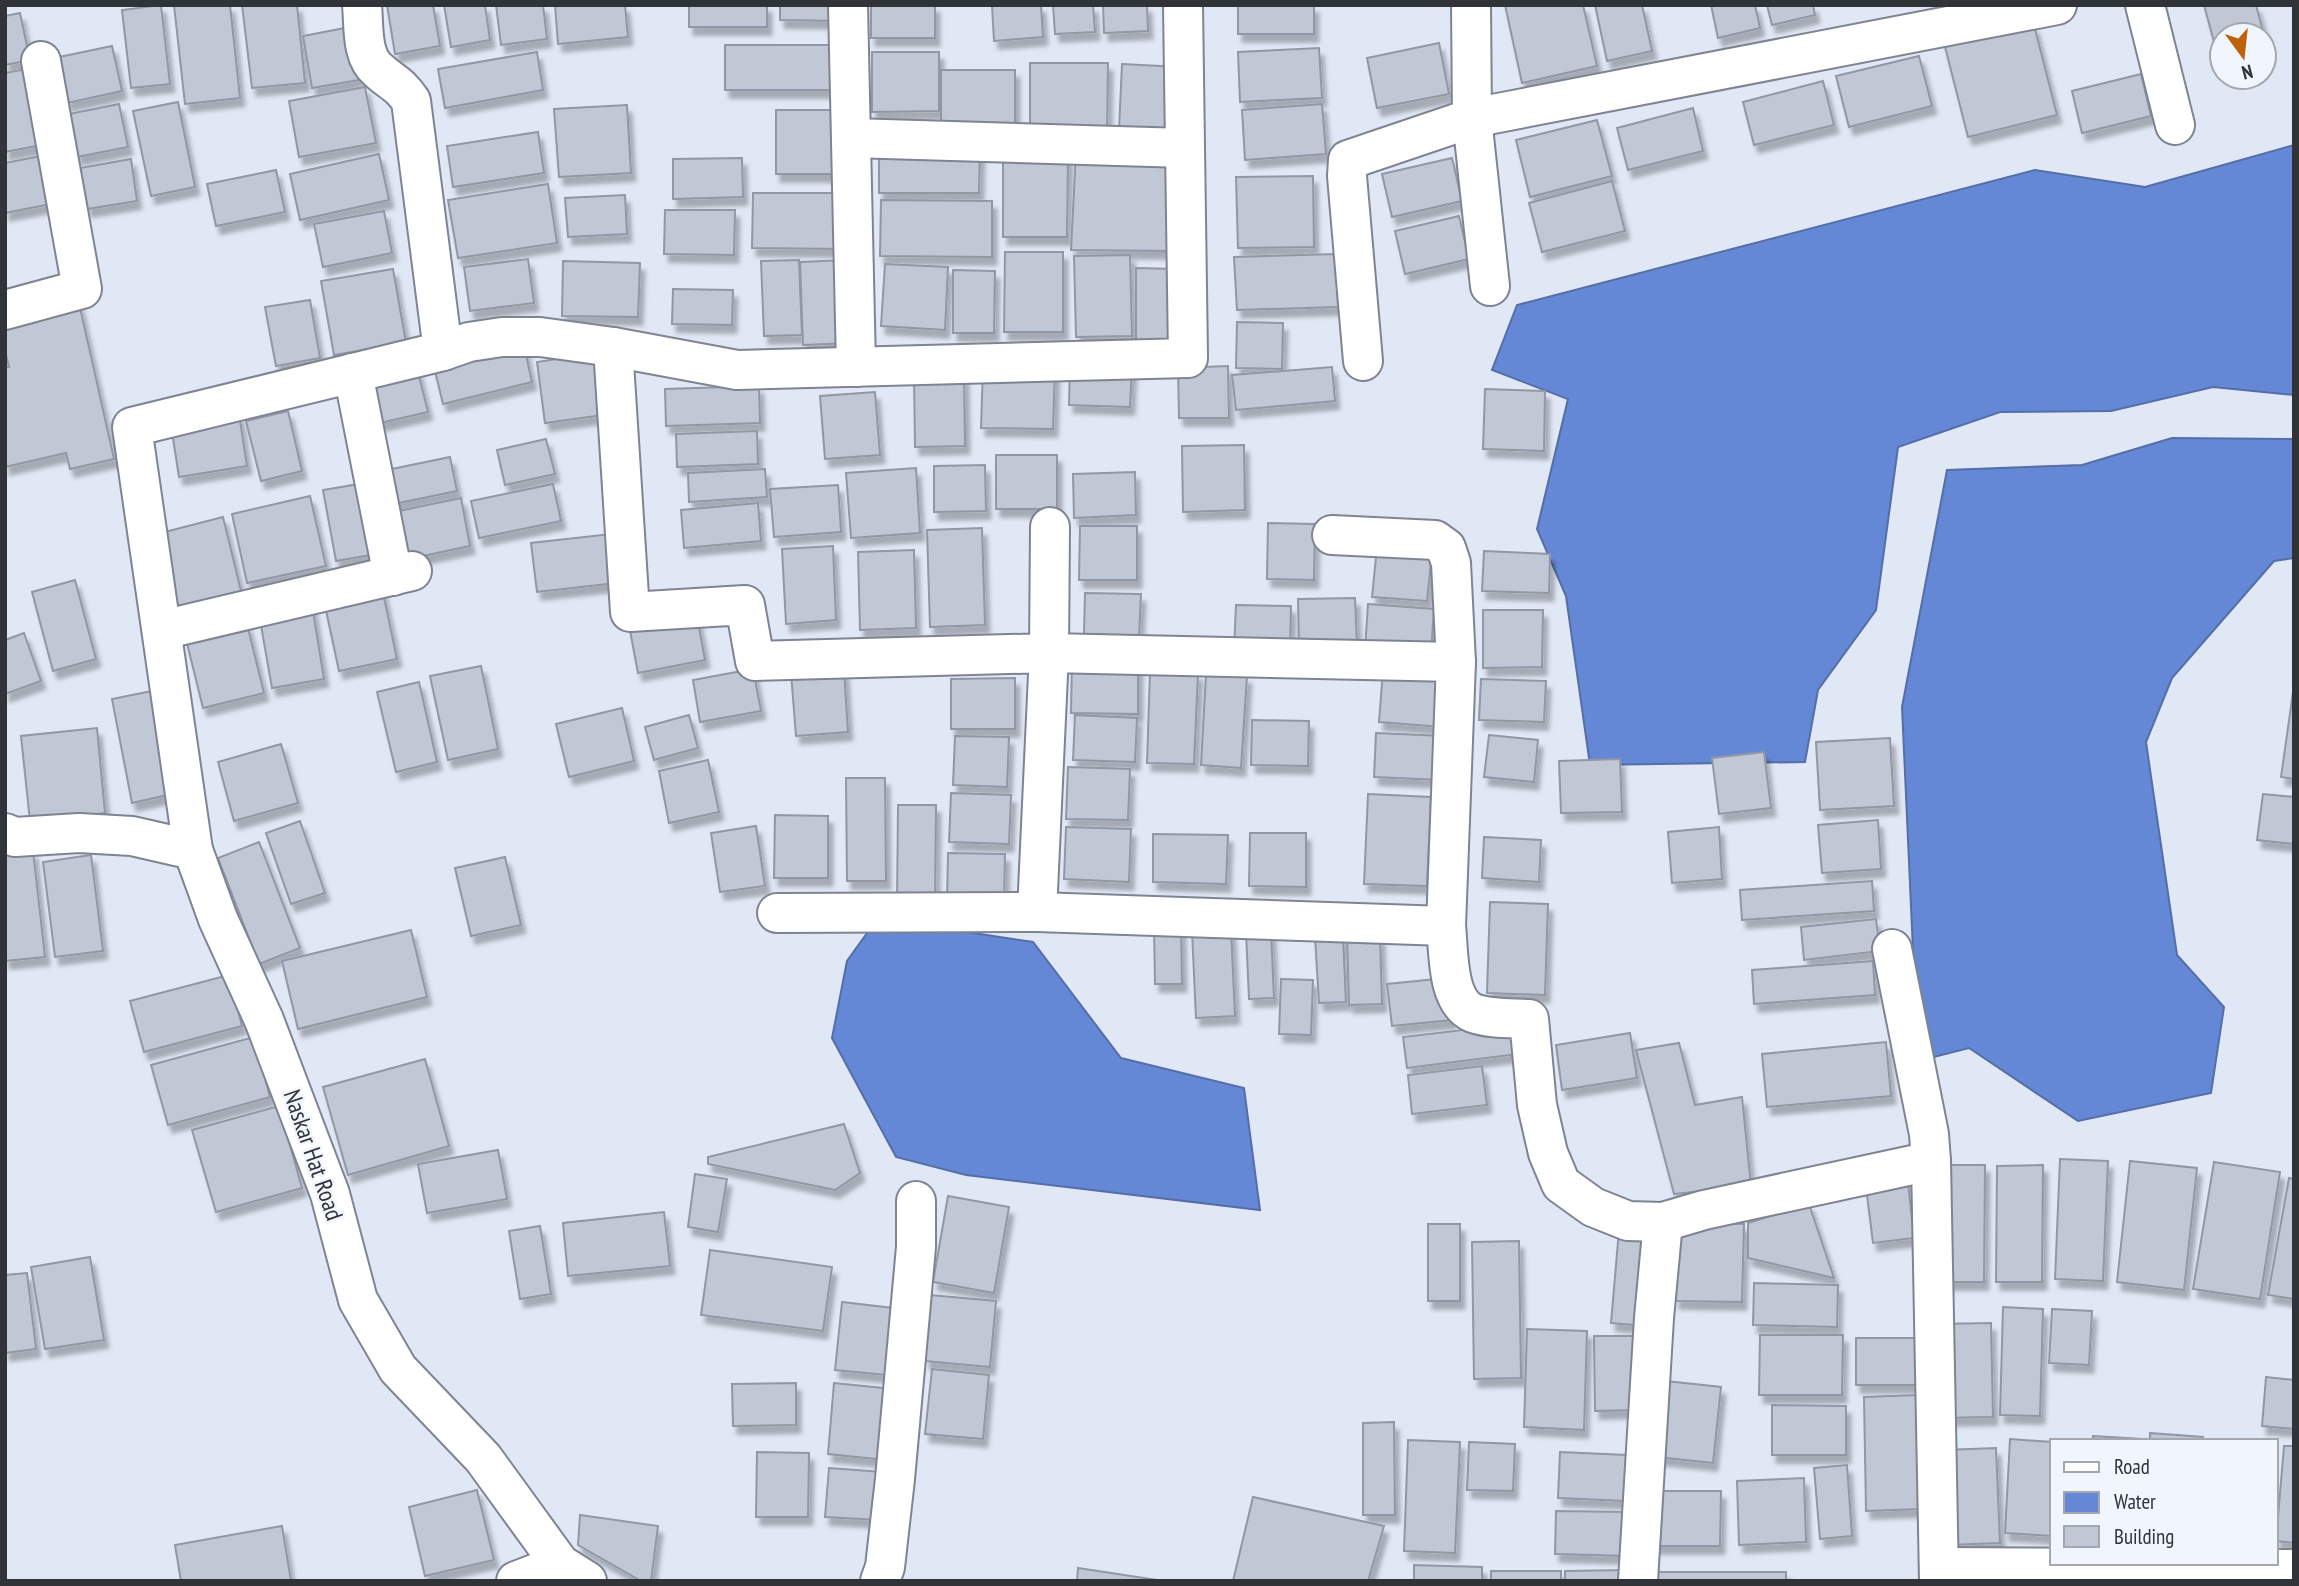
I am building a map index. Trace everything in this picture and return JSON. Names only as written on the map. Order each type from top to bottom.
[{"type":"street","points":[[362,5],[367,56],[376,69],[401,87],[411,101],[443,352]]},
{"type":"street","points":[[848,5],[856,367]]},
{"type":"street","points":[[162,630],[403,574],[353,373],[443,352],[469,342],[502,337],[540,337],[614,347],[737,370],[1188,358],[1183,5]]},
{"type":"street","points":[[1471,5],[1472,118],[1490,286]]},
{"type":"street","points":[[1363,361],[1348,160],[1472,118],[2057,5]]},
{"type":"street","points":[[2145,5],[2175,125]]},
{"type":"street","points":[[5,310],[82,289],[41,61]]},
{"type":"street","points":[[851,138],[1185,148]]},
{"type":"street","points":[[614,347],[630,612],[745,605],[755,661],[1049,653],[1456,662]]},
{"type":"street","name":"Naskar Hat Road","points":[[353,373],[132,428],[193,850],[218,919],[264,1020],[325,1182],[358,1300],[398,1369],[484,1458],[574,1572]]},
{"type":"street","points":[[1037,912],[1049,653],[1050,527]]},
{"type":"street","points":[[1332,535],[1435,540],[1446,548],[1451,562],[1456,662],[1446,926],[1452,984],[1460,1004],[1472,1012],[1529,1019],[1537,1105],[1548,1153],[1561,1184],[1593,1207],[1628,1221],[1663,1222],[1704,1210],[1931,1161]]},
{"type":"street","points":[[5,833],[15,837],[79,834],[132,836],[193,850]]},
{"type":"street","points":[[777,913],[1037,912],[1446,926]]},
{"type":"street","points":[[1892,949],[1929,1134],[1939,1574],[2294,1569]]},
{"type":"street","points":[[880,1581],[885,1567],[895,1479],[916,1247],[916,1201]]},
{"type":"street","points":[[1638,1581],[1654,1318],[1663,1222]]},
{"type":"street","points":[[516,1581],[574,1572]]},
{"type":"water","points":[[2294,145],[2294,395],[2213,387],[2111,411],[2000,412],[1898,447],[1876,610],[1818,690],[1805,762],[1590,765],[1566,596],[1537,529],[1568,399],[1492,370],[1517,305],[2035,170],[2145,187]]},
{"type":"water","points":[[2172,438],[2294,439],[2294,558],[2274,561],[2172,678],[2146,742],[2177,955],[2224,1007],[2211,1093],[2078,1121],[1969,1048],[1918,1061],[1902,707],[1947,470],[2082,465]]},
{"type":"water","points":[[870,929],[947,929],[1033,942],[1121,1058],[1244,1088],[1260,1210],[966,1175],[896,1157],[832,1038],[847,961]]},
{"type":"building","points":[[161,5],[170,84],[131,88],[122,10]]},
{"type":"building","points":[[174,5],[230,5],[240,98],[185,104]]},
{"type":"building","points":[[242,5],[297,5],[305,83],[252,88]]},
{"type":"building","points":[[387,5],[433,5],[440,46],[395,54]]},
{"type":"building","points":[[444,5],[485,5],[490,40],[451,47]]},
{"type":"building","points":[[496,5],[543,5],[547,39],[501,45]]},
{"type":"building","points":[[555,5],[625,5],[628,37],[558,44]]},
{"type":"building","points":[[689,5],[767,5],[767,27],[689,27]]},
{"type":"building","points":[[780,5],[842,5],[842,21],[780,20]]},
{"type":"building","points":[[871,5],[935,5],[935,38],[871,38]]},
{"type":"building","points":[[992,5],[1041,5],[1043,37],[994,41]]},
{"type":"building","points":[[1053,5],[1093,5],[1095,32],[1055,34]]},
{"type":"building","points":[[1103,5],[1147,5],[1148,31],[1104,33]]},
{"type":"building","points":[[1238,5],[1314,5],[1314,34],[1238,34]]},
{"type":"building","points":[[1505,5],[1583,5],[1597,66],[1522,83]]},
{"type":"building","points":[[1595,5],[1642,5],[1652,51],[1607,61]]},
{"type":"building","points":[[1711,5],[1755,5],[1760,28],[1718,38]]},
{"type":"building","points":[[1767,5],[1813,5],[1815,15],[1772,25]]},
{"type":"building","points":[[2204,5],[2256,5],[2260,21],[2208,21]]},
{"type":"building","points":[[20,13],[30,60],[5,65],[5,16]]},
{"type":"building","points":[[2034,25],[2057,115],[1968,137],[1945,47]]},
{"type":"building","points":[[350,27],[359,80],[312,88],[303,36]]},
{"type":"building","points":[[1439,43],[1449,94],[1377,108],[1367,58]]},
{"type":"building","points":[[725,45],[843,45],[843,90],[725,90]]},
{"type":"building","points":[[112,46],[122,91],[67,103],[59,57]]},
{"type":"building","points":[[1319,48],[1322,98],[1240,102],[1238,52]]},
{"type":"building","points":[[537,52],[543,90],[445,108],[438,69]]},
{"type":"building","points":[[872,52],[939,52],[939,111],[872,112]]},
{"type":"building","points":[[1919,56],[1932,106],[1849,127],[1836,76]]},
{"type":"building","points":[[1030,63],[1108,63],[1107,135],[1030,134]]},
{"type":"building","points":[[1122,64],[1179,67],[1177,133],[1119,130]]},
{"type":"building","points":[[32,68],[47,144],[5,152],[5,73]]},
{"type":"building","points":[[941,70],[1015,70],[1015,130],[941,130]]},
{"type":"building","points":[[2141,74],[2151,116],[2082,133],[2072,91]]},
{"type":"building","points":[[1823,81],[1834,125],[1754,145],[1743,102]]},
{"type":"building","points":[[365,87],[376,143],[299,157],[289,101]]},
{"type":"building","points":[[178,102],[195,187],[151,196],[133,111]]},
{"type":"building","points":[[119,104],[128,147],[77,157],[69,114]]},
{"type":"building","points":[[1322,104],[1326,154],[1245,160],[1242,110]]},
{"type":"building","points":[[627,105],[631,173],[559,177],[554,109]]},
{"type":"building","points":[[1693,108],[1703,151],[1628,170],[1617,128]]},
{"type":"building","points":[[776,110],[848,110],[848,174],[776,174]]},
{"type":"building","points":[[1597,120],[1612,176],[1530,197],[1516,140]]},
{"type":"building","points":[[538,132],[544,173],[453,187],[447,146]]},
{"type":"building","points":[[879,146],[980,148],[979,193],[879,193]]},
{"type":"building","points":[[1076,152],[1174,160],[1173,251],[1071,250]]},
{"type":"building","points":[[379,154],[389,200],[300,220],[290,174]]},
{"type":"building","points":[[46,155],[56,203],[5,213],[5,163]]},
{"type":"building","points":[[1003,156],[1068,156],[1067,237],[1003,237]]},
{"type":"building","points":[[742,158],[743,197],[673,199],[673,159]]},
{"type":"building","points":[[1452,158],[1462,201],[1392,217],[1382,174]]},
{"type":"building","points":[[131,159],[137,201],[87,209],[80,168]]},
{"type":"building","points":[[276,170],[285,212],[216,226],[207,184]]},
{"type":"building","points":[[1313,176],[1314,247],[1238,248],[1236,177]]},
{"type":"building","points":[[1612,181],[1625,231],[1542,252],[1529,203]]},
{"type":"building","points":[[548,184],[557,243],[458,258],[448,200]]},
{"type":"building","points":[[753,193],[844,193],[844,249],[752,248]]},
{"type":"building","points":[[625,195],[627,234],[568,237],[565,198]]},
{"type":"building","points":[[881,200],[992,201],[992,257],[880,256]]},
{"type":"building","points":[[665,210],[735,210],[734,255],[664,254]]},
{"type":"building","points":[[384,211],[392,253],[323,267],[314,224]]},
{"type":"building","points":[[1459,216],[1469,259],[1405,274],[1395,231]]},
{"type":"building","points":[[1005,252],[1063,252],[1063,332],[1004,332]]},
{"type":"building","points":[[1336,254],[1338,307],[1237,310],[1234,257]]},
{"type":"building","points":[[1130,255],[1132,336],[1076,337],[1074,256]]},
{"type":"building","points":[[528,259],[534,303],[470,311],[464,267]]},
{"type":"building","points":[[799,260],[802,335],[764,336],[761,261]]},
{"type":"building","points":[[846,260],[849,343],[803,345],[800,262]]},
{"type":"building","points":[[563,261],[640,263],[638,317],[562,316]]},
{"type":"building","points":[[885,264],[948,267],[945,330],[881,326]]},
{"type":"building","points":[[1136,268],[1178,269],[1178,344],[1136,344]]},
{"type":"building","points":[[393,269],[406,343],[334,355],[321,281]]},
{"type":"building","points":[[953,270],[995,271],[994,333],[953,333]]},
{"type":"building","points":[[673,289],[733,290],[732,325],[672,324]]},
{"type":"building","points":[[310,300],[320,358],[276,366],[265,307]]},
{"type":"building","points":[[79,303],[114,459],[70,469],[66,453],[5,467],[5,367],[9,367],[5,351],[5,319]]},
{"type":"building","points":[[1237,322],[1283,323],[1282,369],[1236,368]]},
{"type":"building","points":[[524,346],[532,382],[443,404],[434,367]]},
{"type":"building","points":[[602,352],[611,414],[545,423],[537,362]]},
{"type":"building","points":[[1070,363],[1132,366],[1130,407],[1069,405]]},
{"type":"building","points":[[983,366],[1055,368],[1053,429],[981,428]]},
{"type":"building","points":[[1228,366],[1229,418],[1179,418],[1178,368]]},
{"type":"building","points":[[1332,367],[1335,401],[1236,410],[1232,375]]},
{"type":"building","points":[[417,368],[428,412],[380,423],[369,380]]},
{"type":"building","points":[[964,374],[965,446],[915,447],[914,375]]},
{"type":"building","points":[[759,386],[760,423],[666,426],[665,389]]},
{"type":"building","points":[[1485,389],[1545,391],[1544,451],[1483,449]]},
{"type":"building","points":[[875,392],[880,455],[825,459],[820,396]]},
{"type":"building","points":[[288,411],[302,471],[261,481],[246,421]]},
{"type":"building","points":[[239,414],[247,466],[179,477],[171,425]]},
{"type":"building","points":[[757,431],[758,464],[677,467],[676,434]]},
{"type":"building","points":[[546,439],[555,474],[505,485],[497,450]]},
{"type":"building","points":[[1244,445],[1245,510],[1183,512],[1182,446]]},
{"type":"building","points":[[996,455],[1057,455],[1057,509],[996,509]]},
{"type":"building","points":[[450,457],[457,491],[389,505],[382,471]]},
{"type":"building","points":[[985,465],[986,511],[934,512],[934,466]]},
{"type":"building","points":[[916,468],[920,533],[851,538],[846,473]]},
{"type":"building","points":[[765,469],[767,497],[689,502],[688,473]]},
{"type":"building","points":[[1135,472],[1136,515],[1074,518],[1073,474]]},
{"type":"building","points":[[359,484],[371,555],[336,561],[323,490]]},
{"type":"building","points":[[553,484],[561,521],[479,538],[471,501]]},
{"type":"building","points":[[838,485],[841,532],[774,537],[770,489]]},
{"type":"building","points":[[310,496],[326,566],[247,583],[232,514]]},
{"type":"building","points":[[461,498],[470,546],[399,561],[389,513]]},
{"type":"building","points":[[758,503],[761,541],[684,548],[681,510]]},
{"type":"building","points":[[223,517],[241,591],[174,608],[157,534]]},
{"type":"building","points":[[1268,523],[1315,524],[1314,580],[1267,579]]},
{"type":"building","points":[[1080,526],[1137,526],[1137,580],[1079,580]]},
{"type":"building","points":[[982,528],[985,625],[930,627],[927,530]]},
{"type":"building","points":[[611,534],[616,583],[537,592],[531,543]]},
{"type":"building","points":[[833,546],[836,620],[786,624],[782,549]]},
{"type":"building","points":[[1377,547],[1432,552],[1427,601],[1372,597]]},
{"type":"building","points":[[914,550],[916,628],[860,630],[858,552]]},
{"type":"building","points":[[1484,551],[1550,554],[1549,593],[1482,591]]},
{"type":"building","points":[[75,580],[96,659],[53,671],[32,592]]},
{"type":"building","points":[[382,588],[397,659],[339,671],[324,601]]},
{"type":"building","points":[[1085,593],[1141,594],[1139,636],[1084,634]]},
{"type":"building","points":[[1355,598],[1357,645],[1299,647],[1298,599]]},
{"type":"building","points":[[1368,604],[1434,609],[1431,653],[1365,649]]},
{"type":"building","points":[[312,605],[324,679],[272,688],[259,614]]},
{"type":"building","points":[[1236,605],[1291,606],[1290,652],[1234,650]]},
{"type":"building","points":[[1483,610],[1543,610],[1542,667],[1483,668]]},
{"type":"building","points":[[696,611],[705,660],[638,673],[629,625]]},
{"type":"building","points":[[247,624],[264,693],[203,708],[186,639]]},
{"type":"building","points":[[24,633],[41,681],[5,694],[5,640]]},
{"type":"building","points":[[1072,659],[1138,659],[1138,714],[1071,713]]},
{"type":"building","points":[[481,666],[498,749],[448,760],[430,676]]},
{"type":"building","points":[[753,669],[761,711],[700,722],[693,680]]},
{"type":"building","points":[[844,670],[848,732],[796,736],[791,673]]},
{"type":"building","points":[[1383,670],[1447,676],[1442,727],[1379,722]]},
{"type":"building","points":[[1150,671],[1198,673],[1194,764],[1147,763]]},
{"type":"building","points":[[1206,674],[1247,676],[1241,768],[1201,765]]},
{"type":"building","points":[[1015,678],[1015,729],[951,729],[951,679]]},
{"type":"building","points":[[1481,679],[1546,681],[1544,722],[1479,720]]},
{"type":"building","points":[[419,682],[437,762],[396,772],[377,692]]},
{"type":"building","points":[[2294,685],[2294,779],[2281,777]]},
{"type":"building","points":[[157,690],[177,793],[132,803],[112,699]]},
{"type":"building","points":[[622,708],[634,761],[569,777],[556,724]]},
{"type":"building","points":[[689,715],[698,748],[654,760],[645,727]]},
{"type":"building","points":[[1075,715],[1137,718],[1135,762],[1073,760]]},
{"type":"building","points":[[1252,720],[1309,721],[1308,766],[1251,765]]},
{"type":"building","points":[[97,728],[105,813],[30,821],[21,736]]},
{"type":"building","points":[[1376,733],[1443,736],[1441,780],[1374,777]]},
{"type":"building","points":[[1489,735],[1538,740],[1534,782],[1484,777]]},
{"type":"building","points":[[955,736],[1009,737],[1007,787],[953,785]]},
{"type":"building","points":[[1890,738],[1894,806],[1820,810],[1816,742]]},
{"type":"building","points":[[281,744],[298,803],[234,821],[218,762]]},
{"type":"building","points":[[1764,752],[1771,808],[1719,814],[1712,758]]},
{"type":"building","points":[[1620,759],[1622,812],[1561,813],[1559,761]]},
{"type":"building","points":[[708,760],[719,812],[669,823],[659,771]]},
{"type":"building","points":[[1068,767],[1130,769],[1128,820],[1066,819]]},
{"type":"building","points":[[846,778],[885,778],[886,881],[847,881]]},
{"type":"building","points":[[951,793],[1011,795],[1009,844],[949,842]]},
{"type":"building","points":[[1368,794],[1431,797],[1427,886],[1364,884]]},
{"type":"building","points":[[2263,794],[2294,797],[2294,844],[2257,840]]},
{"type":"building","points":[[898,805],[936,805],[935,905],[897,905]]},
{"type":"building","points":[[775,815],[828,816],[828,878],[774,878]]},
{"type":"building","points":[[1878,820],[1881,869],[1822,873],[1818,825]]},
{"type":"building","points":[[300,821],[325,893],[291,904],[266,833]]},
{"type":"building","points":[[756,826],[765,886],[720,892],[711,833]]},
{"type":"building","points":[[1066,827],[1131,829],[1129,882],[1064,879]]},
{"type":"building","points":[[1719,827],[1722,879],[1672,883],[1668,832]]},
{"type":"building","points":[[1250,833],[1306,833],[1306,887],[1249,886]]},
{"type":"building","points":[[1153,834],[1228,835],[1226,884],[1153,882]]},
{"type":"building","points":[[1484,837],[1541,840],[1539,882],[1482,878]]},
{"type":"building","points":[[259,842],[300,948],[259,964],[218,858]]},
{"type":"building","points":[[33,851],[45,957],[5,961],[5,854]]},
{"type":"building","points":[[948,853],[1005,854],[1004,901],[947,900]]},
{"type":"building","points":[[91,855],[103,951],[55,957],[43,862]]},
{"type":"building","points":[[505,857],[521,925],[471,936],[455,868]]},
{"type":"building","points":[[1872,881],[1874,911],[1742,920],[1740,890]]},
{"type":"building","points":[[1490,902],[1548,904],[1545,995],[1487,993]]},
{"type":"building","points":[[1876,919],[1880,951],[1804,960],[1801,927]]},
{"type":"building","points":[[1154,925],[1181,925],[1182,984],[1155,984]]},
{"type":"building","points":[[1231,929],[1235,1016],[1196,1018],[1192,931]]},
{"type":"building","points":[[411,930],[427,997],[298,1029],[282,961]]},
{"type":"building","points":[[1271,931],[1274,998],[1249,999],[1246,932]]},
{"type":"building","points":[[1343,936],[1346,1002],[1319,1003],[1315,937]]},
{"type":"building","points":[[1380,936],[1382,1004],[1349,1005],[1347,937]]},
{"type":"building","points":[[1873,961],[1875,995],[1754,1004],[1752,970]]},
{"type":"building","points":[[229,975],[242,1026],[144,1052],[130,1001]]},
{"type":"building","points":[[1446,978],[1452,1020],[1392,1026],[1387,984]]},
{"type":"building","points":[[1281,979],[1313,980],[1311,1035],[1279,1034]]},
{"type":"building","points":[[1522,1023],[1526,1053],[1407,1068],[1403,1037]]},
{"type":"building","points":[[1630,1033],[1637,1078],[1562,1090],[1556,1045]]},
{"type":"building","points":[[254,1037],[270,1097],[168,1125],[151,1065]]},
{"type":"building","points":[[1886,1042],[1891,1096],[1767,1107],[1762,1054]]},
{"type":"building","points":[[1679,1043],[1695,1105],[1742,1097],[1751,1186],[1674,1194],[1636,1050]]},
{"type":"building","points":[[425,1059],[449,1146],[348,1175],[323,1087]]},
{"type":"building","points":[[1482,1066],[1487,1105],[1412,1114],[1408,1075]]},
{"type":"building","points":[[279,1106],[302,1188],[216,1212],[192,1130]]},
{"type":"building","points":[[844,1124],[860,1173],[835,1190],[708,1164],[708,1157]]},
{"type":"building","points":[[498,1150],[507,1199],[427,1213],[418,1164]]},
{"type":"building","points":[[2060,1159],[2108,1161],[2103,1281],[2055,1279]]},
{"type":"building","points":[[2130,1161],[2197,1168],[2184,1290],[2117,1282]]},
{"type":"building","points":[[2214,1162],[2280,1172],[2260,1299],[2193,1289]]},
{"type":"building","points":[[1935,1165],[1985,1165],[1984,1282],[1934,1282]]},
{"type":"building","points":[[2043,1165],[2042,1282],[1996,1282],[1997,1166]]},
{"type":"building","points":[[695,1174],[727,1179],[718,1232],[688,1227]]},
{"type":"building","points":[[1907,1174],[1914,1238],[1873,1243],[1865,1179]]},
{"type":"building","points":[[2289,1178],[2294,1179],[2294,1299],[2268,1295]]},
{"type":"building","points":[[948,1196],[1009,1207],[994,1293],[933,1282]]},
{"type":"building","points":[[1809,1204],[1834,1278],[1748,1258],[1748,1223]]},
{"type":"building","points":[[664,1212],[670,1266],[568,1276],[563,1223]]},
{"type":"building","points":[[1678,1222],[1744,1224],[1742,1302],[1675,1301]]},
{"type":"building","points":[[1428,1224],[1460,1224],[1460,1301],[1428,1301]]},
{"type":"building","points":[[540,1226],[551,1294],[520,1299],[509,1231]]},
{"type":"building","points":[[1619,1230],[1654,1233],[1646,1326],[1611,1323]]},
{"type":"building","points":[[1519,1241],[1521,1378],[1474,1379],[1472,1242]]},
{"type":"building","points":[[710,1250],[832,1267],[823,1331],[701,1315]]},
{"type":"building","points":[[90,1257],[104,1340],[45,1349],[31,1267]]},
{"type":"building","points":[[27,1273],[36,1349],[5,1353],[5,1275]]},
{"type":"building","points":[[1754,1283],[1838,1285],[1837,1327],[1753,1325]]},
{"type":"building","points":[[930,1295],[996,1301],[990,1367],[925,1361]]},
{"type":"building","points":[[842,1302],[893,1308],[886,1375],[835,1370]]},
{"type":"building","points":[[2003,1307],[2043,1309],[2040,1416],[2000,1415]]},
{"type":"building","points":[[2052,1309],[2092,1311],[2089,1365],[2049,1363]]},
{"type":"building","points":[[1991,1323],[1993,1417],[1938,1418],[1937,1324]]},
{"type":"building","points":[[1527,1329],[1587,1331],[1584,1430],[1524,1427]]},
{"type":"building","points":[[1760,1335],[1843,1335],[1842,1395],[1759,1395]]},
{"type":"building","points":[[1594,1336],[1643,1336],[1643,1410],[1595,1411]]},
{"type":"building","points":[[1856,1338],[1919,1338],[1919,1385],[1856,1385]]},
{"type":"building","points":[[932,1369],[989,1375],[983,1439],[925,1434]]},
{"type":"building","points":[[2266,1377],[2294,1380],[2294,1429],[2262,1426]]},
{"type":"building","points":[[1666,1381],[1721,1387],[1713,1463],[1657,1457]]},
{"type":"building","points":[[796,1383],[796,1425],[733,1426],[732,1384]]},
{"type":"building","points":[[834,1383],[893,1389],[885,1460],[828,1454]]},
{"type":"building","points":[[1917,1395],[1920,1509],[1866,1511],[1864,1397]]},
{"type":"building","points":[[1772,1405],[1846,1406],[1846,1455],[1772,1455]]},
{"type":"building","points":[[1394,1422],[1395,1515],[1363,1515],[1363,1423]]},
{"type":"building","points":[[2150,1433],[2203,1437],[2203,1439],[2150,1439]]},
{"type":"building","points":[[2093,1436],[2142,1439],[2093,1439]]},
{"type":"building","points":[[2010,1439],[2050,1442],[2050,1536],[2005,1533]]},
{"type":"building","points":[[1408,1440],[1460,1442],[1455,1553],[1404,1551]]},
{"type":"building","points":[[1469,1442],[1515,1444],[1513,1491],[1467,1490]]},
{"type":"building","points":[[2284,1446],[2294,1446],[2294,1543],[2278,1541]]},
{"type":"building","points":[[1996,1448],[2000,1543],[1947,1545],[1943,1450]]},
{"type":"building","points":[[757,1452],[809,1453],[808,1517],[756,1517]]},
{"type":"building","points":[[1560,1452],[1627,1455],[1625,1501],[1558,1498]]},
{"type":"building","points":[[1847,1465],[1852,1536],[1820,1539],[1814,1468]]},
{"type":"building","points":[[829,1468],[882,1472],[879,1520],[825,1517]]},
{"type":"building","points":[[1804,1478],[1806,1542],[1739,1545],[1737,1481]]},
{"type":"building","points":[[477,1490],[494,1560],[425,1576],[409,1507]]},
{"type":"building","points":[[1650,1491],[1721,1491],[1720,1546],[1649,1546]]},
{"type":"building","points":[[1253,1497],[1384,1526],[1368,1581],[1233,1581]]},
{"type":"building","points":[[1556,1511],[1629,1512],[1628,1556],[1555,1554]]},
{"type":"building","points":[[580,1515],[658,1526],[651,1581],[641,1581],[578,1545]]},
{"type":"building","points":[[282,1526],[291,1581],[181,1581],[175,1545]]},
{"type":"building","points":[[1414,1565],[1482,1567],[1482,1581],[1414,1581]]},
{"type":"building","points":[[1078,1568],[1164,1581],[1077,1581]]},
{"type":"building","points":[[1627,1570],[1627,1581],[1565,1581],[1565,1571]]},
{"type":"building","points":[[1491,1571],[1561,1571],[1561,1581],[1491,1581]]},
{"type":"building","points":[[1657,1572],[1786,1572],[1786,1581],[1657,1581]]}]
